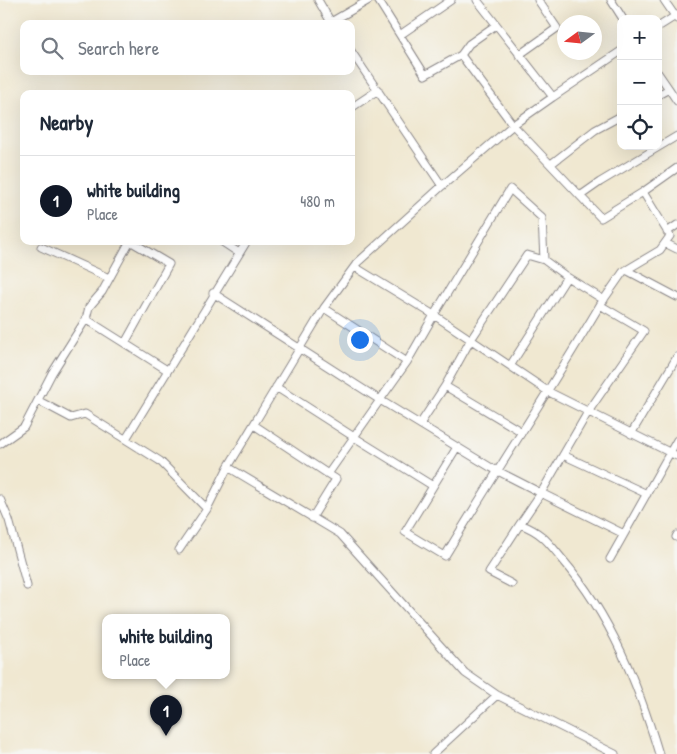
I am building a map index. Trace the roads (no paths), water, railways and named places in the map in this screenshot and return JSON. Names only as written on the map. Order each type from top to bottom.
[{"type":"street","points":[[318,0],[330,20]]},
{"type":"street","points":[[337,20],[369,0]]},
{"type":"street","points":[[378,0],[425,75],[461,55],[469,44],[496,25]]},
{"type":"street","points":[[400,35],[451,0]]},
{"type":"street","points":[[477,0],[553,97]]},
{"type":"street","points":[[519,55],[556,28],[538,0]]},
{"type":"street","points":[[611,0],[620,15]]},
{"type":"street","points":[[662,24],[676,17],[664,0]]},
{"type":"street","points":[[179,550],[207,510],[228,467],[324,308],[355,267],[442,186],[513,125],[617,54]]},
{"type":"street","points":[[461,55],[513,125],[601,218],[677,168]]},
{"type":"street","points":[[355,56],[442,186]]},
{"type":"street","points":[[662,79],[677,101]]},
{"type":"street","points":[[662,93],[669,89]]},
{"type":"street","points":[[355,105],[378,90]]},
{"type":"street","points":[[551,164],[595,130],[617,118]]},
{"type":"street","points":[[580,196],[677,136]]},
{"type":"street","points":[[328,474],[407,362],[510,189],[542,218],[544,260]]},
{"type":"street","points":[[457,447],[405,532],[445,556],[497,470],[550,392],[602,302],[626,270],[660,250],[670,236],[643,192]]},
{"type":"street","points":[[667,232],[677,225]]},
{"type":"street","points":[[665,243],[677,248]]},
{"type":"street","points":[[0,444],[24,427],[52,373],[86,319],[89,306],[109,278],[128,245]]},
{"type":"street","points":[[125,344],[169,264],[137,245]]},
{"type":"street","points":[[227,245],[239,253]]},
{"type":"street","points":[[126,439],[213,293],[244,245]]},
{"type":"street","points":[[41,247],[109,278]]},
{"type":"street","points":[[420,424],[445,386],[470,341],[527,255],[544,260],[644,331],[588,412],[541,493],[489,572],[512,584]]},
{"type":"street","points":[[355,267],[434,315],[470,341],[550,392],[677,456]]},
{"type":"street","points":[[626,270],[677,297]]},
{"type":"street","points":[[510,366],[566,277]]},
{"type":"street","points":[[213,293],[457,447],[541,493],[624,534]]},
{"type":"street","points":[[324,308],[407,362]]},
{"type":"street","points":[[86,319],[167,370]]},
{"type":"street","points":[[631,434],[677,357]]},
{"type":"street","points":[[445,386],[522,432]]},
{"type":"street","points":[[276,387],[433,486]]},
{"type":"street","points":[[39,401],[71,418],[85,414],[160,461],[207,510]]},
{"type":"street","points":[[254,425],[336,479],[312,518]]},
{"type":"street","points":[[610,559],[677,440]]},
{"type":"street","points":[[563,455],[647,494]]},
{"type":"street","points":[[228,467],[340,534],[465,673],[497,695],[614,754]]},
{"type":"street","points":[[0,499],[10,520],[27,586]]},
{"type":"street","points":[[520,524],[539,532],[586,586],[611,628],[644,705],[659,754]]},
{"type":"street","points":[[433,754],[497,695]]},
{"type":"place","name":"white building","points":[[166,736]]}]
